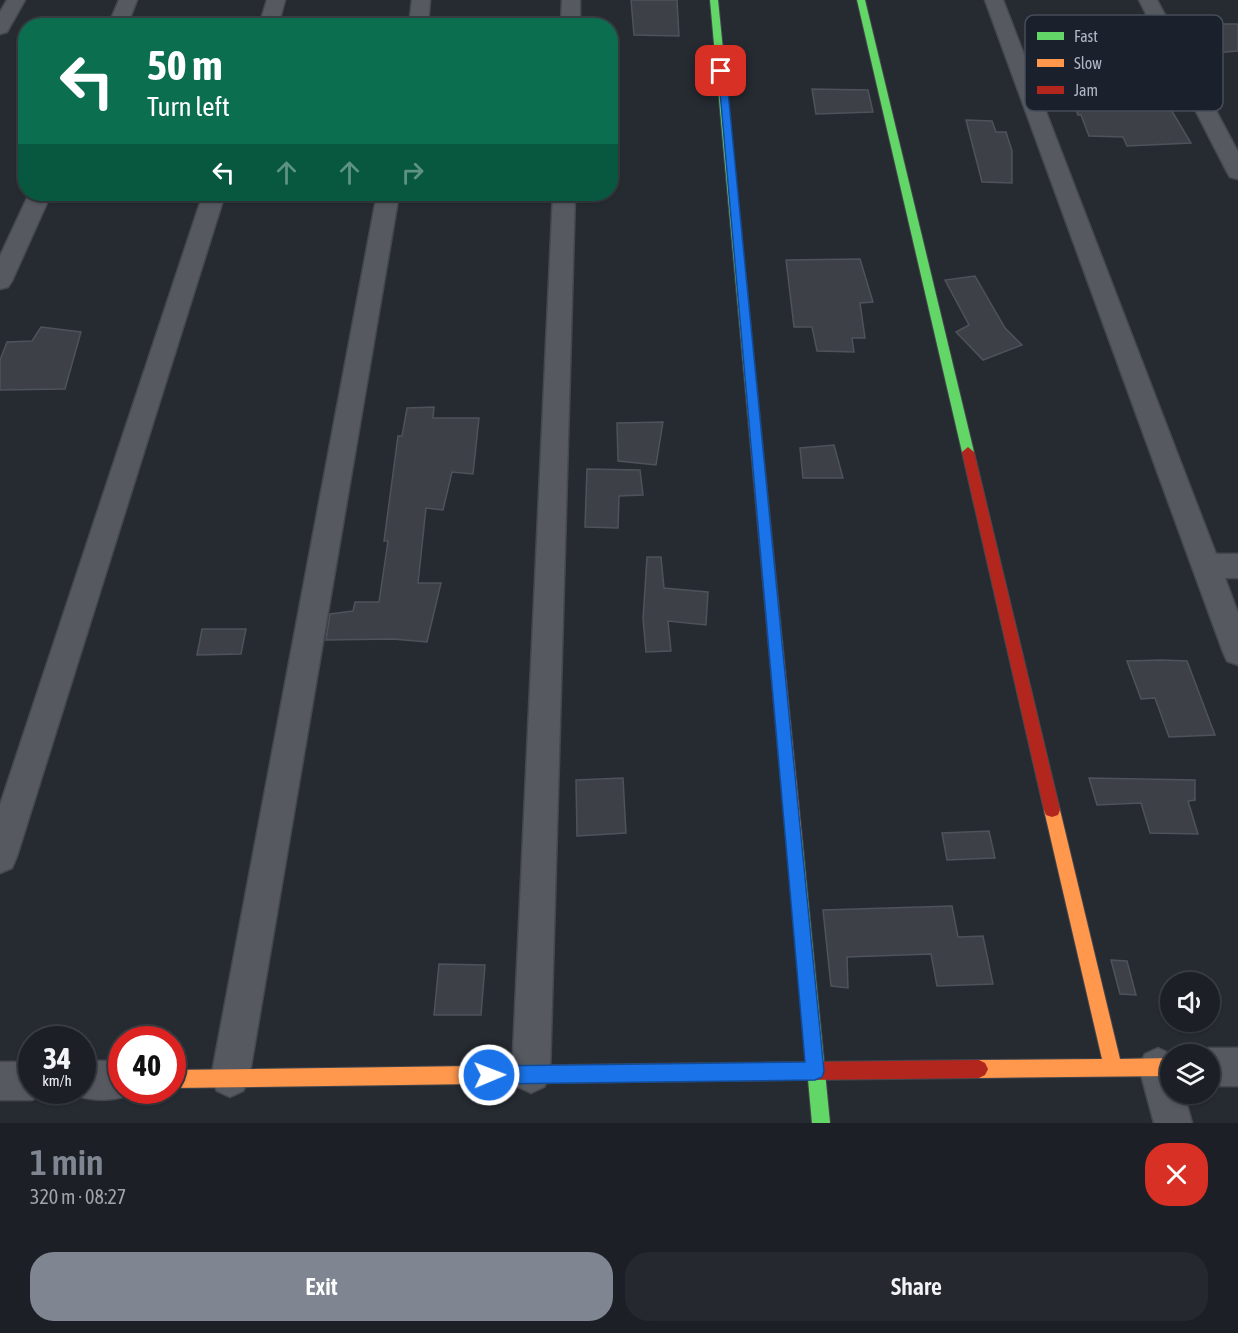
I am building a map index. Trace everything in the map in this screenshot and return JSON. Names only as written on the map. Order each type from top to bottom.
[{"type":"street","points":[[0,28],[16,0]]},
{"type":"street","points":[[120,18],[128,0]]},
{"type":"street","points":[[270,18],[276,0]]},
{"type":"street","points":[[419,18],[421,0]]},
{"type":"street","points":[[570,18],[571,0]]},
{"type":"street","points":[[714,0],[820,1123]]},
{"type":"street","points":[[861,0],[1113,1066]]},
{"type":"street","points":[[994,0],[1025,83]]},
{"type":"street","points":[[1148,0],[1156,15]]},
{"type":"street","points":[[1036,111],[1238,652]]},
{"type":"street","points":[[1206,111],[1238,172]]},
{"type":"street","points":[[0,281],[37,201]]},
{"type":"street","points":[[0,856],[212,201]]},
{"type":"street","points":[[230,1078],[387,201]]},
{"type":"street","points":[[531,1074],[564,201]]},
{"type":"street","points":[[1206,566],[1238,566]]},
{"type":"street","points":[[186,1079],[1160,1067]]},
{"type":"street","points":[[1220,1067],[1238,1067]]},
{"type":"street","points":[[0,1081],[18,1081]]},
{"type":"street","points":[[1170,1104],[1173,1123]]},
{"type":"building","points":[[631,0],[677,0],[679,36],[634,35]]},
{"type":"building","points":[[1223,24],[1238,24],[1238,51],[1223,52]]},
{"type":"building","points":[[812,89],[868,90],[873,112],[816,114]]},
{"type":"building","points":[[1076,111],[1172,111],[1191,143],[1127,146],[1123,137],[1089,136],[1081,115],[1078,115]]},
{"type":"building","points":[[966,120],[992,121],[996,132],[1006,132],[1012,151],[1012,183],[982,182]]},
{"type":"building","points":[[860,259],[873,302],[860,303],[865,338],[852,338],[854,352],[817,351],[812,327],[794,327],[786,260]]},
{"type":"building","points":[[975,276],[1005,328],[1022,345],[983,360],[956,332],[969,325],[945,280]]},
{"type":"building","points":[[41,327],[81,332],[65,389],[0,390],[0,360],[7,342],[32,341]]},
{"type":"building","points":[[434,407],[433,418],[479,418],[473,474],[452,472],[443,510],[426,508],[418,583],[441,583],[427,642],[393,639],[326,640],[330,614],[353,611],[355,602],[379,602],[388,541],[384,541],[398,436],[402,436],[407,408]]},
{"type":"building","points":[[663,422],[656,465],[618,461],[617,423]]},
{"type":"building","points":[[834,445],[843,478],[803,478],[800,448]]},
{"type":"building","points":[[587,469],[640,470],[643,495],[619,496],[618,528],[585,527]]},
{"type":"building","points":[[647,557],[661,557],[664,588],[708,592],[706,625],[668,621],[671,651],[646,652],[643,619]]},
{"type":"building","points":[[202,629],[246,629],[241,654],[197,655]]},
{"type":"building","points":[[1127,661],[1187,661],[1215,735],[1169,737],[1155,698],[1141,699]]},
{"type":"building","points":[[623,778],[626,833],[577,836],[576,780]]},
{"type":"building","points":[[1089,778],[1195,780],[1195,800],[1188,801],[1198,834],[1150,833],[1141,803],[1097,805]]},
{"type":"building","points":[[989,831],[995,858],[947,860],[942,833]]},
{"type":"building","points":[[952,906],[958,937],[983,936],[993,984],[937,986],[931,954],[847,957],[848,988],[831,986],[823,910]]},
{"type":"building","points":[[1111,960],[1127,961],[1136,995],[1120,994]]},
{"type":"building","points":[[439,964],[485,965],[481,1015],[434,1015]]},
{"type":"traffic: fast","points":[[714,0],[757,450]]},
{"type":"traffic: fast","points":[[861,0],[968,452]]},
{"type":"traffic: fast","points":[[794,838],[821,1123]]},
{"type":"traffic: slow","points":[[757,450],[794,838]]},
{"type":"traffic: slow","points":[[1052,810],[1113,1066]]},
{"type":"traffic: slow","points":[[979,1069],[1160,1067]]},
{"type":"traffic: slow","points":[[186,1079],[635,1073]]},
{"type":"traffic: jam","points":[[968,452],[1052,810]]},
{"type":"traffic: jam","points":[[635,1073],[979,1069]]},
{"type":"route","points":[[489,1075],[815,1071],[721,71]]}]
